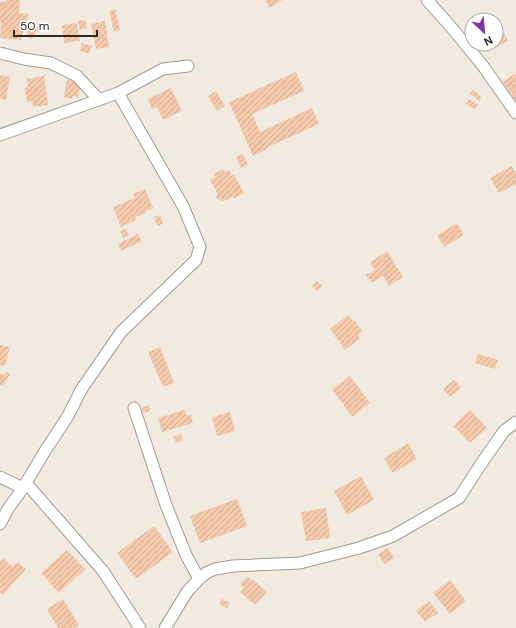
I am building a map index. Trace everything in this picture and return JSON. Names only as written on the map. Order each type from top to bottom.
[{"type":"street","points":[[427,0],[482,66],[516,113]]},
{"type":"street","points":[[0,53],[51,63],[77,76],[99,100]]},
{"type":"street","points":[[0,135],[118,93],[163,69],[188,66]]},
{"type":"street","points":[[0,524],[8,509],[68,416],[81,390],[121,332],[196,260],[200,247],[183,206],[118,93]]},
{"type":"street","points":[[134,408],[166,505],[181,542],[199,579]]},
{"type":"street","points":[[165,628],[187,592],[206,573],[215,569],[232,566],[300,563],[359,548],[393,536],[459,498],[504,431],[516,422]]},
{"type":"street","points":[[0,477],[24,486],[103,571],[140,628]]},
{"type":"building","points":[[6,0],[20,0],[19,13],[29,14],[21,40],[0,38],[0,2],[6,2]]},
{"type":"building","points":[[265,0],[282,0],[270,8]]},
{"type":"building","points":[[115,9],[120,30],[114,32],[109,11]]},
{"type":"building","points":[[85,20],[87,28],[80,30],[78,21]]},
{"type":"building","points":[[105,21],[109,47],[96,49],[91,24]]},
{"type":"building","points":[[77,23],[80,41],[64,43],[62,25]]},
{"type":"building","points":[[31,25],[38,28],[32,39],[26,36]]},
{"type":"building","points":[[504,33],[508,41],[504,43]]},
{"type":"building","points":[[82,43],[92,46],[89,54],[80,51]]},
{"type":"building","points":[[296,72],[304,91],[252,114],[260,132],[312,108],[319,124],[266,148],[267,149],[253,156],[229,102]]},
{"type":"building","points":[[516,73],[516,101],[503,82]]},
{"type":"building","points":[[0,75],[10,77],[6,100],[0,99]]},
{"type":"building","points":[[44,76],[48,105],[33,107],[32,101],[27,102],[25,88],[28,87],[27,79]]},
{"type":"building","points":[[67,80],[81,82],[78,97],[73,96],[72,99],[64,97]]},
{"type":"building","points":[[171,88],[182,111],[163,120],[157,107],[152,109],[148,99]]},
{"type":"building","points":[[473,90],[482,98],[479,101],[470,93]]},
{"type":"building","points":[[216,91],[225,106],[217,111],[208,96]]},
{"type":"building","points":[[469,99],[478,105],[474,109],[466,104]]},
{"type":"building","points":[[243,154],[248,165],[241,168],[236,157]]},
{"type":"building","points":[[512,166],[516,174],[516,184],[499,193],[490,178]]},
{"type":"building","points":[[223,169],[224,172],[229,170],[232,176],[234,174],[244,193],[234,198],[233,196],[222,202],[220,198],[218,200],[216,196],[218,194],[210,180],[216,177],[214,174]]},
{"type":"building","points":[[145,189],[153,208],[145,211],[146,213],[135,217],[136,220],[121,227],[113,207],[135,198],[133,194]]},
{"type":"building","points":[[160,215],[163,224],[157,226],[154,217]]},
{"type":"building","points":[[457,223],[464,235],[444,247],[437,235]]},
{"type":"building","points":[[126,229],[129,236],[123,238],[120,231]]},
{"type":"building","points":[[138,234],[142,241],[121,251],[118,244]]},
{"type":"building","points":[[387,251],[403,277],[389,286],[383,276],[372,283],[366,275],[375,270],[370,262]]},
{"type":"building","points":[[317,281],[322,286],[317,291],[312,286]]},
{"type":"building","points":[[348,315],[354,322],[355,321],[362,331],[358,335],[360,338],[345,350],[330,329]]},
{"type":"building","points":[[0,345],[10,347],[5,366],[0,365]]},
{"type":"building","points":[[160,347],[174,383],[163,387],[148,352]]},
{"type":"building","points":[[478,354],[498,360],[495,369],[475,363]]},
{"type":"building","points":[[6,372],[10,374],[3,386],[0,385],[0,373],[4,375]]},
{"type":"building","points":[[350,376],[370,403],[352,417],[332,389]]},
{"type":"building","points":[[454,380],[461,388],[450,397],[443,389]]},
{"type":"building","points":[[149,405],[150,411],[143,413],[142,407]]},
{"type":"building","points":[[185,410],[187,416],[191,415],[193,423],[162,432],[158,418]]},
{"type":"building","points":[[470,410],[487,428],[470,443],[453,426]]},
{"type":"building","points":[[230,412],[235,431],[217,436],[212,417]]},
{"type":"building","points":[[181,434],[183,441],[176,443],[173,437]]},
{"type":"building","points":[[408,443],[417,459],[393,473],[384,458]]},
{"type":"building","points":[[361,476],[374,500],[347,515],[334,491]]},
{"type":"building","points":[[237,499],[247,526],[200,543],[190,516]]},
{"type":"building","points":[[326,508],[330,538],[306,541],[301,512]]},
{"type":"building","points":[[154,526],[173,552],[136,579],[117,553]]},
{"type":"building","points":[[388,548],[394,558],[384,564],[378,554]]},
{"type":"building","points":[[67,550],[85,569],[59,593],[41,573]]},
{"type":"building","points":[[3,558],[13,567],[17,562],[26,569],[3,595],[0,592],[0,561]]},
{"type":"building","points":[[247,577],[251,580],[252,579],[267,592],[255,605],[240,592],[244,588],[240,584]]},
{"type":"building","points":[[450,580],[466,601],[450,614],[433,593]]},
{"type":"building","points":[[63,599],[79,625],[74,628],[58,628],[47,609]]},
{"type":"building","points":[[222,599],[230,603],[227,608],[219,604]]},
{"type":"building","points":[[429,601],[438,613],[425,622],[416,611]]}]
